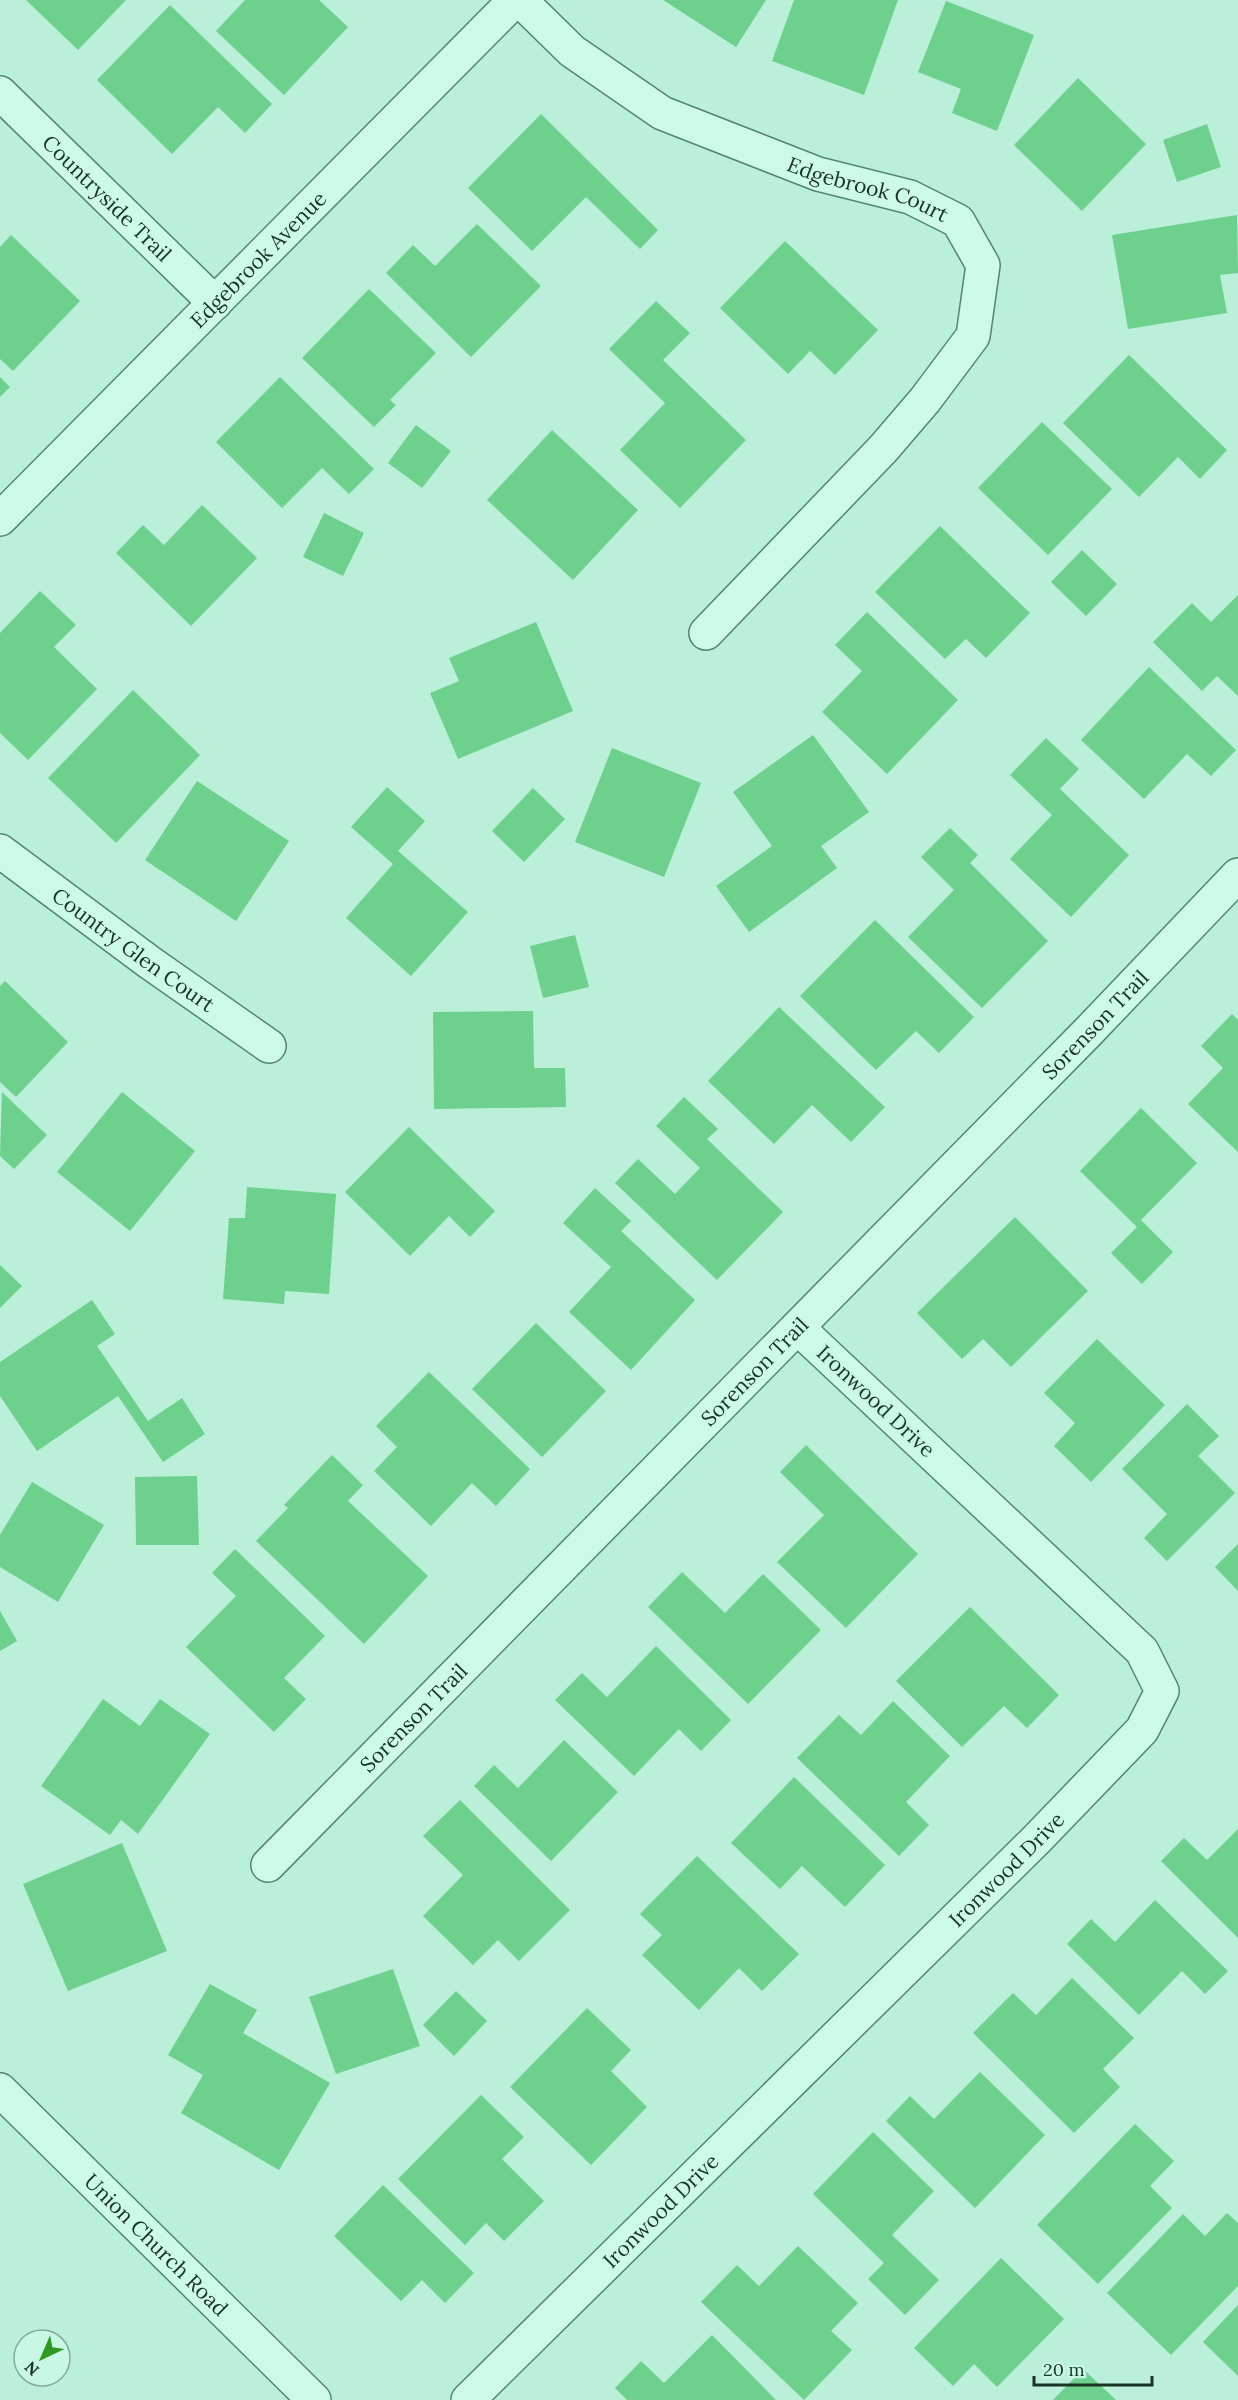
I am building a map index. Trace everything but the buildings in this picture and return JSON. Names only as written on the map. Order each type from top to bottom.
[{"type":"street","name":"Edgebrook Avenue","points":[[0,519],[515,0]]},
{"type":"street","name":"Edgebrook Court","points":[[520,0],[572,51],[662,113],[818,174],[910,197],[958,221],[983,265],[973,336],[925,400],[883,449],[706,633]]},
{"type":"street","name":"Countryside Trail","points":[[0,93],[215,303]]},
{"type":"street","name":"Country Glen Court","points":[[0,851],[149,962],[269,1046]]},
{"type":"street","name":"Sorenson Trail","points":[[268,1865],[798,1328],[1238,875]]},
{"type":"street","name":"Ironwood Drive","points":[[468,2400],[1037,1839],[1142,1730],[1162,1691],[1142,1651],[798,1328]]},
{"type":"street","name":"Union Church Road","points":[[0,2090],[314,2400]]}]
